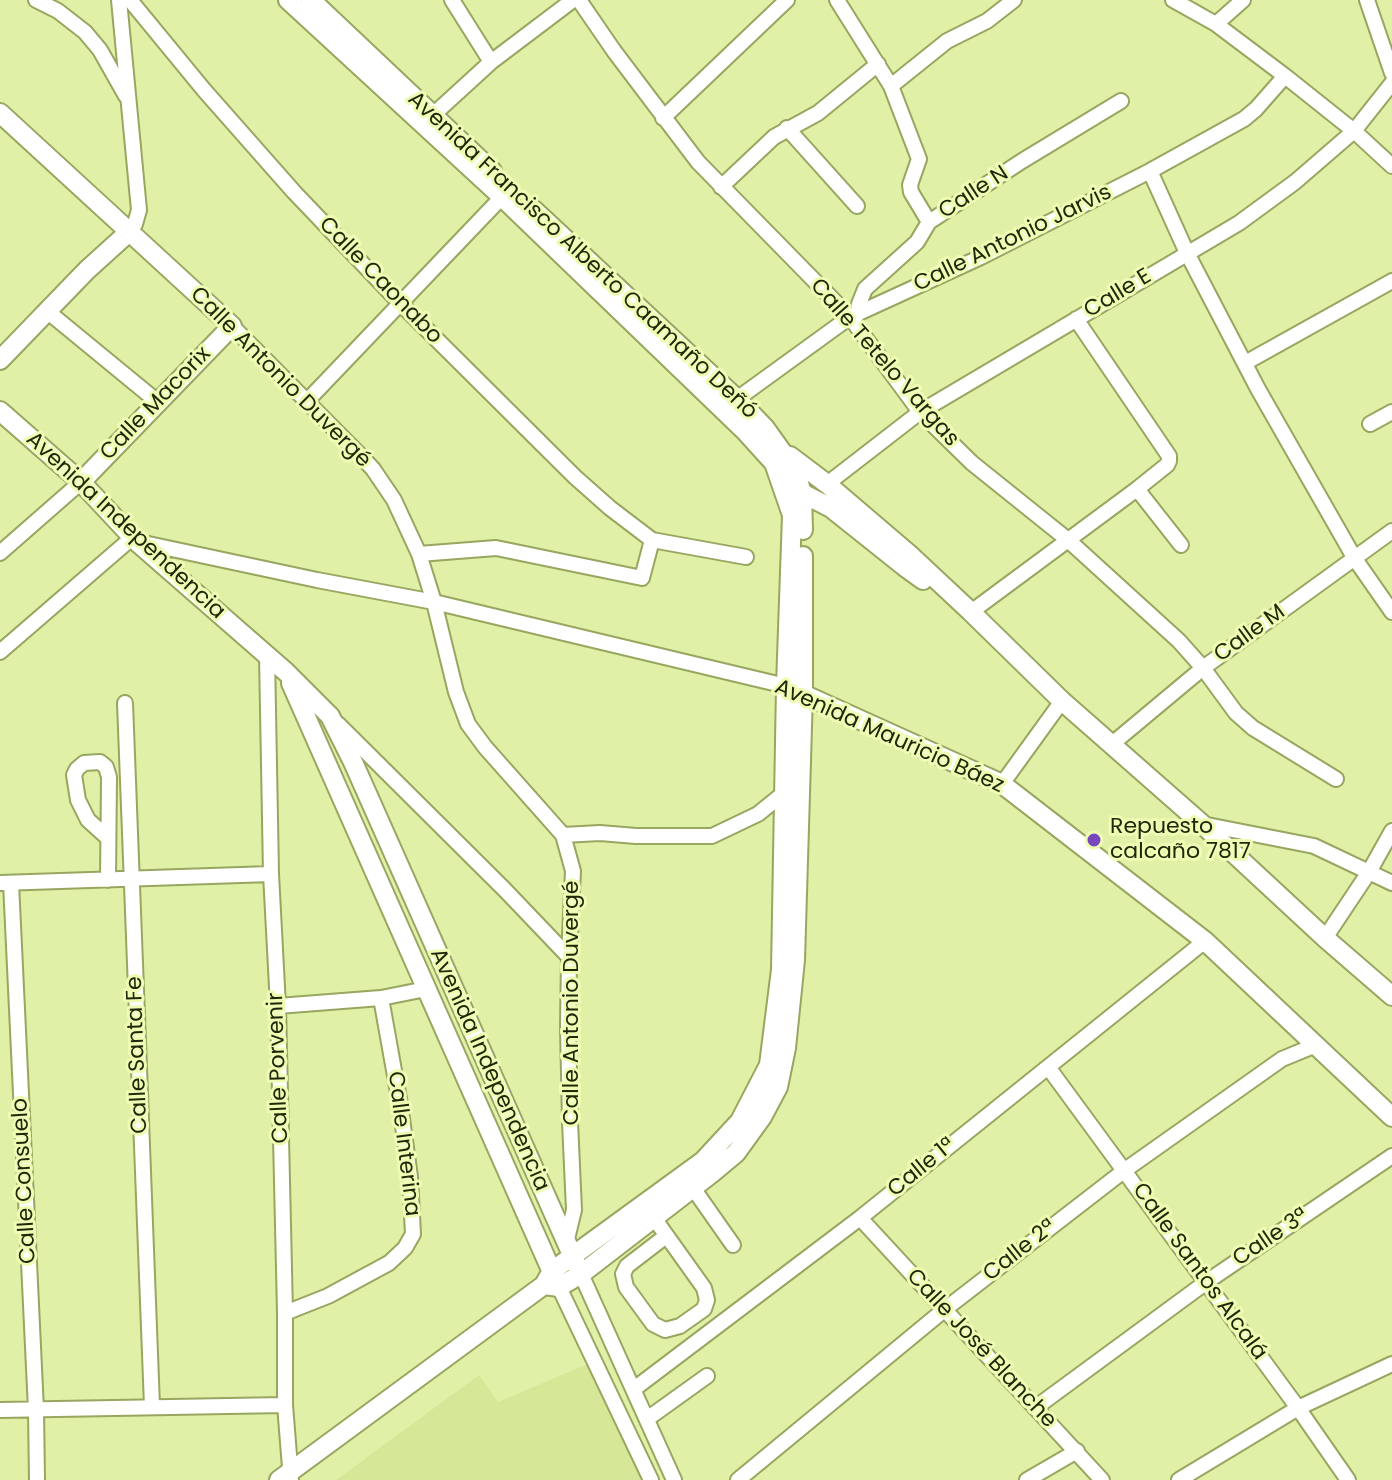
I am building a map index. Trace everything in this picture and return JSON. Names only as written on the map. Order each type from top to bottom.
[{"type":"main road","name":"Avenida Francisco Alberto Caamaño Deñó","points":[[287,1477],[552,1281],[573,1258],[703,1161],[740,1121],[769,1065],[781,970],[784,793],[795,690],[802,493],[795,470],[765,428],[737,399],[288,0]]},
{"type":"main road","name":"Avenida Francisco Alberto Caamaño Deñó","points":[[311,0],[433,115],[745,431],[774,463],[792,515],[795,960],[786,1048],[778,1087],[762,1117],[736,1153],[654,1218],[573,1258]]},
{"type":"main road","name":"Calle Antonio Duvergé","points":[[0,113],[232,326]]},
{"type":"main road","points":[[0,360],[108,249],[129,232]]},
{"type":"main road","name":"Calle Macorix","points":[[81,482],[232,326]]},
{"type":"main road","name":"Avenida Independencia","points":[[0,411],[81,482],[135,540],[286,672],[330,716],[573,1258]]},
{"type":"main road","points":[[779,448],[827,484],[909,554],[1062,701],[1392,996]]},
{"type":"main road","points":[[802,493],[831,508],[905,567],[971,612]]},
{"type":"main road","name":"Avenida Independencia","points":[[286,672],[552,1281]]},
{"type":"main road","name":"Avenida Mauricio Báez","points":[[795,690],[1002,784],[1205,941],[1392,1117]]},
{"type":"street","points":[[36,0],[58,11],[85,32],[100,50],[130,102]]},
{"type":"street","points":[[119,0],[139,210],[129,232]]},
{"type":"street","name":"Calle Caonabo","points":[[130,0],[284,181],[400,303],[575,477],[652,540]]},
{"type":"street","points":[[452,0],[491,62]]},
{"type":"street","points":[[433,115],[491,62],[576,0]]},
{"type":"street","name":"Calle Tetelo Vargas","points":[[576,0],[698,162],[854,316],[920,412],[972,463],[1068,540],[1179,641],[1236,713],[1253,728],[1336,779]]},
{"type":"street","points":[[663,118],[787,0]]},
{"type":"street","points":[[837,0],[891,86],[919,159],[910,185],[911,192],[929,222]]},
{"type":"street","points":[[891,86],[947,41],[987,21],[1014,0]]},
{"type":"street","points":[[1173,0],[1216,24],[1285,76],[1392,166]]},
{"type":"street","points":[[1216,24],[1243,0]]},
{"type":"street","points":[[1367,0],[1392,73]]},
{"type":"street","points":[[721,187],[774,137],[818,113],[878,64]]},
{"type":"street","name":"Calle Antonio Jarvis","points":[[737,399],[854,316],[981,257],[1244,119],[1285,76]]},
{"type":"street","name":"Calle E","points":[[827,484],[920,412],[1239,223],[1295,182],[1354,131],[1392,83]]},
{"type":"street","name":"Calle N","points":[[854,316],[865,289],[917,242],[929,222],[1121,101]]},
{"type":"street","points":[[787,128],[857,206]]},
{"type":"street","points":[[1150,171],[1187,253],[1265,402],[1355,559],[1392,612]]},
{"type":"street","points":[[307,401],[506,192]]},
{"type":"street","points":[[1245,363],[1392,281]]},
{"type":"street","points":[[47,311],[159,403]]},
{"type":"street","points":[[971,612],[1167,465],[1169,456],[1076,319]]},
{"type":"street","name":"Calle Antonio Duvergé","points":[[232,326],[373,469],[399,508],[419,554],[456,692],[468,724],[563,835],[573,871],[569,957],[573,1258]]},
{"type":"street","points":[[1370,424],[1392,412]]},
{"type":"street","points":[[0,553],[81,482]]},
{"type":"street","points":[[1137,489],[1181,545]]},
{"type":"street","name":"Calle M","points":[[1112,744],[1203,668],[1392,531]]},
{"type":"street","points":[[0,652],[135,540]]},
{"type":"street","name":"Avenida Mauricio Báez","points":[[135,540],[434,602],[795,690]]},
{"type":"street","points":[[419,554],[496,548],[642,578],[652,540],[746,557]]},
{"type":"street","name":"Calle Porvenir","points":[[267,656],[271,874],[278,1006],[287,1477]]},
{"type":"street","points":[[1002,784],[1062,701]]},
{"type":"street","name":"Calle Santa Fe","points":[[125,703],[152,1406]]},
{"type":"street","points":[[330,716],[569,957]]},
{"type":"street","points":[[108,838],[88,820],[78,800],[74,775],[84,763],[100,762],[106,767],[109,777],[108,880]]},
{"type":"street","points":[[563,835],[712,836],[758,814],[784,793]]},
{"type":"street","points":[[1202,824],[1314,846],[1392,883]]},
{"type":"street","points":[[1325,938],[1392,831]]},
{"type":"street","points":[[5,883],[271,874]]},
{"type":"street","name":"Calle Consuelo","points":[[5,883],[36,1410],[37,1480]]},
{"type":"street","name":"Calle 1ª","points":[[634,1389],[860,1218],[1205,941]]},
{"type":"street","points":[[278,1006],[381,998],[426,989]]},
{"type":"street","name":"Calle Interina","points":[[285,1313],[328,1296],[389,1263],[405,1248],[413,1234],[410,1177],[381,998]]},
{"type":"street","name":"Calle 2ª","points":[[738,1480],[944,1310],[1125,1170],[1282,1059],[1316,1045]]},
{"type":"street","name":"Calle Santos Alcalá","points":[[1048,1067],[1348,1480]]},
{"type":"street","name":"Calle 3ª","points":[[1035,1408],[1205,1283],[1392,1156]]},
{"type":"street","points":[[693,1188],[733,1245]]},
{"type":"street","points":[[654,1218],[704,1288],[707,1300],[704,1309],[677,1327],[665,1330],[653,1324],[626,1287],[623,1274],[627,1266],[666,1236]]},
{"type":"street","name":"Calle José Blanche","points":[[860,1218],[1102,1480]]},
{"type":"street","name":"Avenida Independencia","points":[[573,1258],[674,1480]]},
{"type":"street","name":"Avenida Independencia","points":[[552,1281],[651,1480]]},
{"type":"street","points":[[1179,1480],[1298,1408],[1392,1364]]},
{"type":"street","points":[[647,1419],[707,1376]]},
{"type":"street","points":[[0,1410],[285,1405]]},
{"type":"street","points":[[1027,1480],[1077,1451]]},
{"type":"shaded area","points":[[590,1363],[643,1480],[336,1480],[479,1375],[498,1402]]},
{"type":"place","name":"Repuesto calcaño 7817","points":[[1094,840]]}]
